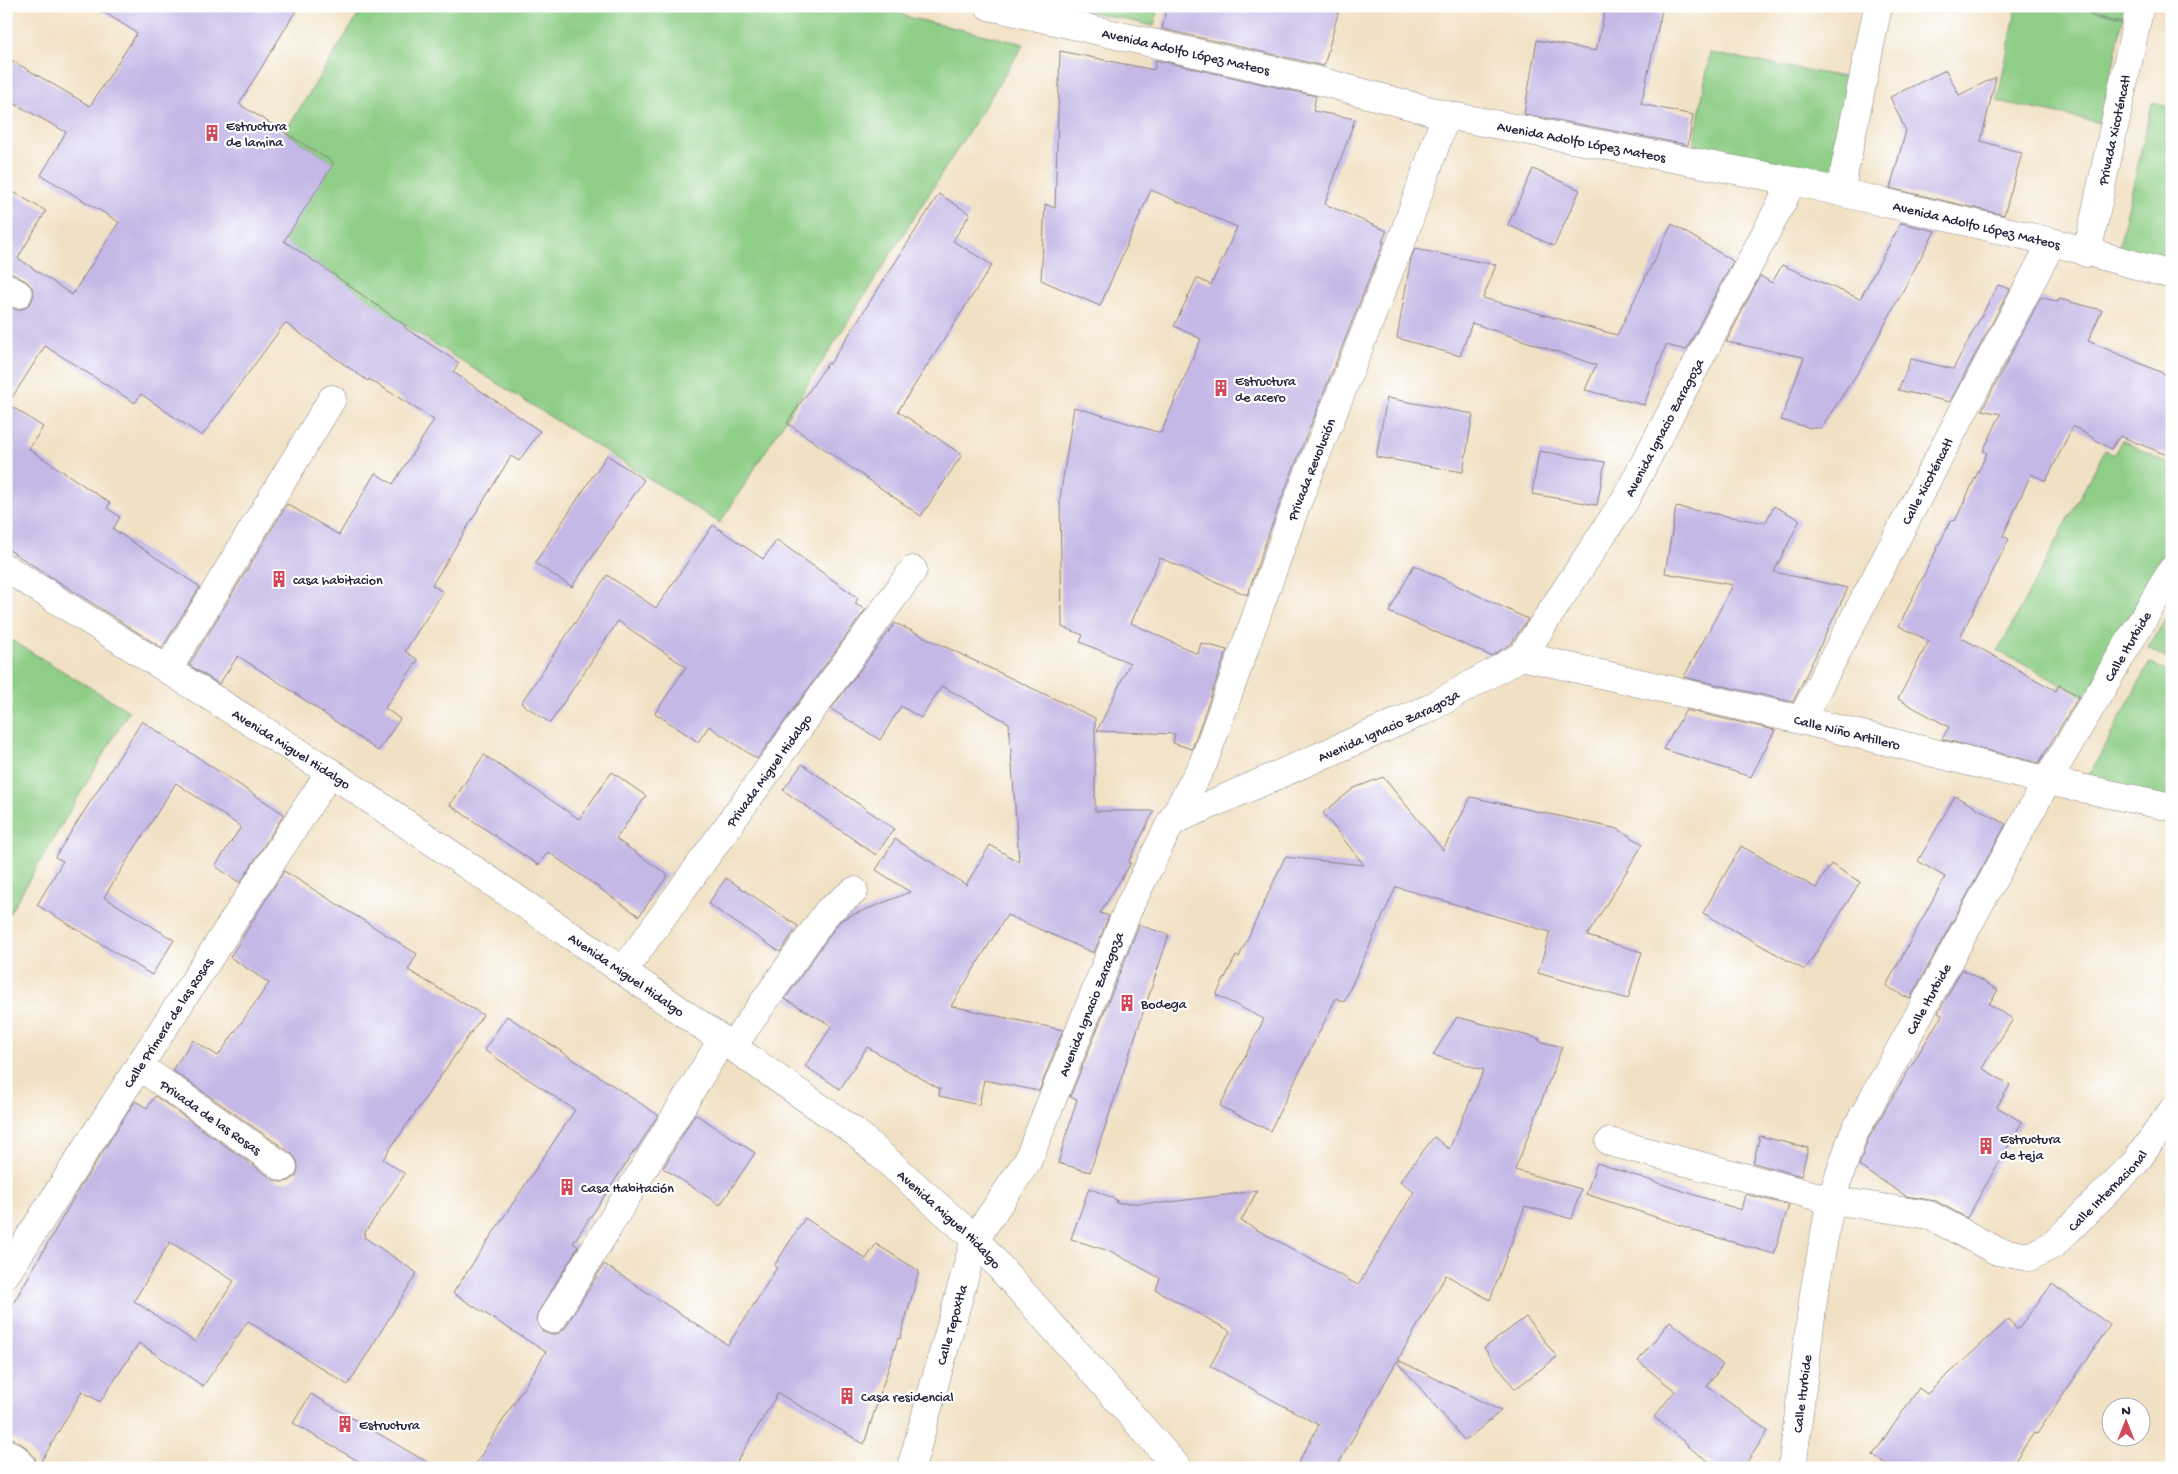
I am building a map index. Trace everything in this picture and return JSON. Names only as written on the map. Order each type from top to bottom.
[{"type":"street","name":"Avenida Adolfo López Mateos","points":[[989,6],[1319,81],[1446,115],[1793,181],[2052,242],[2172,275]]},
{"type":"street","points":[[1840,192],[1878,6]]},
{"type":"street","name":"Privada Xicoténcatl","points":[[2087,253],[2140,6]]},
{"type":"street","name":"Privada Revolución","points":[[1172,822],[1203,764],[1295,508],[1403,237],[1446,115]]},
{"type":"street","name":"Avenida Ignacio Zaragoza","points":[[974,1239],[1028,1160],[1129,907],[1172,822],[1430,708],[1522,656],[1625,500],[1793,181]]},
{"type":"street","name":"Calle Xicoténcatl","points":[[1801,720],[2052,242]]},
{"type":"street","points":[[168,669],[332,399]]},
{"type":"street","name":"Avenida Miguel Hidalgo","points":[[6,568],[330,772],[623,971],[855,1132],[974,1239],[1178,1468]]},
{"type":"street","name":"Privada Miguel Hidalgo","points":[[623,971],[913,570]]},
{"type":"street","name":"Calle Iturbide","points":[[1792,1468],[1814,1293],[1831,1200],[1853,1135],[2047,781],[2172,570]]},
{"type":"street","name":"Calle Niño Artillero","points":[[1522,656],[1801,720],[2047,781],[2172,807]]},
{"type":"street","name":"Calle Primera de las Rosas","points":[[6,1274],[330,772]]},
{"type":"street","points":[[552,1319],[727,1044],[828,910],[854,891]]},
{"type":"street","name":"Privada de las Rosas","points":[[139,1066],[283,1167]]},
{"type":"street","name":"Calle Internacional","points":[[1831,1200],[1929,1215],[1997,1251],[2030,1257],[2054,1244],[2136,1163],[2172,1111]]},
{"type":"street","points":[[1610,1142],[1831,1200]]},
{"type":"street","name":"Calle Tepoxtla","points":[[911,1468],[974,1239]]},
{"type":"street","points":[[6,1453],[15,1458],[23,1468]]},
{"type":"green space","points":[[364,6],[889,6],[907,17],[1024,44],[720,523],[278,246],[332,162],[285,132]]},
{"type":"green space","points":[[1063,6],[1158,6],[1154,26]]},
{"type":"green space","points":[[2017,6],[2074,6],[2123,17],[2101,123],[1997,101]]},
{"type":"green space","points":[[2079,6],[2126,6],[2124,16]]},
{"type":"green space","points":[[1710,53],[1855,79],[1836,181],[1692,155]]},
{"type":"green space","points":[[2152,103],[2172,108],[2172,266],[2118,252]]},
{"type":"green space","points":[[2122,440],[2172,466],[2172,541],[2087,698],[1998,651],[2105,450],[2114,455]]},
{"type":"green space","points":[[2172,608],[2172,662],[2148,648]]},
{"type":"green space","points":[[6,637],[129,711],[6,919]]},
{"type":"green space","points":[[2150,662],[2172,675],[2172,803],[2085,783]]},
{"type":"building","points":[[94,6],[299,6],[239,104],[334,163],[284,241],[406,326],[405,328],[459,363],[453,372],[540,431],[519,461],[511,456],[432,585],[443,592],[405,651],[418,660],[385,708],[400,719],[378,751],[238,656],[219,684],[189,665],[287,504],[339,535],[375,473],[393,484],[434,420],[369,379],[368,381],[285,323],[202,436],[141,394],[135,403],[45,346],[8,404],[43,427],[29,449],[110,503],[107,508],[120,517],[113,529],[200,587],[162,648],[6,548],[6,305],[17,310],[25,308],[31,302],[34,295],[32,287],[26,281],[6,271],[6,188],[46,211],[18,258],[72,295],[119,222],[41,175],[66,132],[6,99],[6,57],[90,106],[137,33]]},
{"type":"building","points":[[1167,6],[1340,6],[1324,66],[1162,29]]},
{"type":"building","points":[[1606,6],[1663,6],[1641,104],[1693,115],[1688,145],[1524,114],[1537,40],[1596,51]]},
{"type":"building","points":[[1060,51],[1154,70],[1156,60],[1316,96],[1313,111],[1355,119],[1325,204],[1387,231],[1280,502],[1247,595],[1160,558],[1131,623],[1198,654],[1201,643],[1227,650],[1192,749],[1173,743],[1175,734],[1097,731],[1130,663],[1080,642],[1083,635],[1062,627],[1060,498],[1074,407],[1161,433],[1201,339],[1174,326],[1197,278],[1211,285],[1237,227],[1151,190],[1100,306],[1041,280],[1045,204],[1055,208]]},
{"type":"building","points":[[1946,70],[1959,95],[1996,77],[1981,141],[2022,153],[2004,215],[1890,188],[1906,131],[1890,97]]},
{"type":"building","points":[[1533,169],[1580,190],[1554,246],[1508,225]]},
{"type":"building","points":[[939,194],[970,214],[953,241],[992,265],[898,411],[962,455],[921,516],[787,423],[828,363],[830,364]]},
{"type":"building","points":[[1901,223],[1935,231],[1864,363],[1821,428],[1811,428],[1781,420],[1804,357],[1726,342],[1760,276],[1772,283],[1782,265],[1860,299]]},
{"type":"building","points":[[1672,224],[1733,261],[1686,350],[1666,345],[1644,405],[1585,390],[1596,365],[1472,323],[1460,356],[1397,338],[1411,258],[1415,249],[1496,265],[1483,298],[1617,335]]},
{"type":"building","points":[[1998,285],[2010,289],[1950,402],[1898,390],[1911,359],[1953,369]]},
{"type":"building","points":[[2041,297],[2058,302],[2059,299],[2102,310],[2088,341],[2172,377],[2172,457],[2120,436],[2111,449],[2073,426],[2046,481],[2031,474],[2003,536],[2009,539],[1960,637],[2056,691],[2059,685],[2079,696],[2039,763],[1942,739],[1949,727],[1898,699],[1929,641],[1899,626],[1951,520],[1955,521],[1987,453],[1983,451],[2001,414],[1982,410]]},
{"type":"building","points":[[1387,398],[1473,414],[1463,472],[1376,457]]},
{"type":"building","points":[[1539,451],[1605,462],[1597,505],[1532,494]]},
{"type":"building","points":[[607,455],[644,480],[572,587],[535,563]]},
{"type":"building","points":[[1774,506],[1800,520],[1774,572],[1848,588],[1793,702],[1684,677],[1733,585],[1665,573],[1676,507],[1765,523]]},
{"type":"building","points":[[713,525],[763,559],[777,540],[858,598],[855,604],[866,609],[757,759],[709,726],[698,742],[655,713],[686,667],[618,621],[550,723],[521,703],[607,575],[656,608]]},
{"type":"building","points":[[1414,565],[1528,619],[1511,644],[1491,656],[1389,612]]},
{"type":"building","points":[[895,623],[1095,718],[1095,811],[1154,811],[1128,863],[1131,863],[1100,913],[1109,916],[1094,953],[1007,915],[951,1006],[1063,1030],[1039,1091],[984,1080],[979,1105],[939,1096],[940,1089],[867,1047],[840,1089],[805,1066],[832,1026],[785,999],[839,922],[910,892],[876,870],[895,839],[966,885],[990,845],[1019,862],[1009,723],[942,686],[921,718],[901,706],[880,740],[831,709]]},
{"type":"building","points":[[1686,710],[1775,730],[1751,777],[1663,749]]},
{"type":"building","points":[[142,721],[284,814],[240,883],[215,866],[241,827],[176,783],[104,897],[174,940],[152,975],[37,905],[63,861],[55,857]]},
{"type":"building","points":[[484,755],[579,819],[612,772],[646,796],[616,839],[668,875],[639,916],[548,852],[538,865],[450,805]]},
{"type":"building","points":[[802,764],[894,829],[876,855],[783,790]]},
{"type":"building","points":[[1383,777],[1443,850],[1471,797],[1618,829],[1643,844],[1587,936],[1642,952],[1628,999],[1538,973],[1550,932],[1396,887],[1344,1002],[1336,998],[1270,1131],[1220,1106],[1264,1019],[1216,995],[1236,956],[1239,957],[1285,857],[1364,865],[1323,813],[1354,788]]},
{"type":"building","points":[[1955,796],[2006,824],[1910,999],[1886,986],[1945,877],[1918,861]]},
{"type":"building","points":[[1741,846],[1816,888],[1831,864],[1860,882],[1805,970],[1703,913]]},
{"type":"building","points":[[284,871],[417,954],[408,970],[483,1015],[383,1159],[405,1174],[365,1232],[364,1237],[417,1273],[348,1385],[248,1321],[203,1386],[139,1343],[100,1402],[82,1391],[38,1467],[35,1458],[27,1448],[14,1439],[6,1437],[6,1316],[80,1187],[135,1101],[147,1108],[155,1096],[274,1180],[281,1182],[289,1181],[296,1176],[298,1169],[297,1161],[292,1154],[172,1070],[193,1040],[218,1056],[269,983],[230,957]],"holes":[[[170,1242],[234,1281],[195,1342],[134,1301]]]},
{"type":"building","points":[[726,878],[798,926],[780,952],[708,904]]},
{"type":"building","name":"Bodega","points":[[1139,925],[1169,935],[1090,1172],[1058,1163],[1077,1099],[1070,1097]]},
{"type":"building","points":[[1962,969],[1998,990],[1989,1004],[2013,1019],[1982,1068],[2010,1085],[1997,1107],[2022,1122],[1967,1218],[1936,1201],[1906,1196],[1859,1166],[1867,1141],[1942,1015],[1938,1013]]},
{"type":"building","points":[[507,1016],[658,1115],[573,1243],[578,1247],[536,1319],[543,1332],[551,1335],[559,1333],[565,1328],[604,1264],[728,1345],[777,1268],[774,1266],[805,1218],[866,1259],[876,1244],[919,1271],[900,1339],[898,1338],[864,1444],[778,1393],[733,1468],[473,1468],[546,1352],[453,1293],[575,1110],[484,1050]]},
{"type":"building","points":[[1457,1017],[1540,1039],[1539,1041],[1562,1047],[1515,1170],[1581,1189],[1572,1219],[1525,1206],[1490,1300],[1446,1275],[1398,1360],[1501,1411],[1465,1441],[1397,1361],[1336,1468],[1295,1468],[1319,1425],[1210,1366],[1230,1331],[1156,1290],[1160,1278],[1112,1252],[1071,1239],[1089,1188],[1117,1200],[1116,1203],[1162,1203],[1257,1191],[1241,1221],[1358,1285],[1414,1192],[1400,1181],[1434,1137],[1449,1149],[1484,1070],[1433,1055]]},
{"type":"building","name":"Casa Habitación","points":[[695,1114],[755,1153],[720,1205],[663,1168]]},
{"type":"building","points":[[1760,1136],[1808,1148],[1801,1176],[1753,1163]]},
{"type":"building","points":[[1597,1163],[1741,1210],[1745,1194],[1789,1205],[1774,1254],[1691,1230],[1586,1194]]},
{"type":"building","points":[[2052,1284],[2110,1325],[2037,1434],[2034,1433],[2010,1468],[1892,1468],[1873,1455],[1919,1388],[1927,1394],[2009,1319],[2017,1330]]},
{"type":"building","points":[[1526,1317],[1557,1357],[1515,1389],[1484,1348]]},
{"type":"building","points":[[1670,1321],[1723,1365],[1707,1386],[1768,1431],[1743,1468],[1718,1468],[1687,1446],[1654,1417],[1675,1391],[1638,1361]]},
{"type":"building","name":"Estructura","points":[[311,1394],[437,1468],[370,1468],[293,1423]]},
{"type":"place","name":"Estructura de lamina","points":[[212,133]]},
{"type":"place","name":"Estructura de acero","points":[[1221,388]]},
{"type":"place","name":"casa habitacion","points":[[279,579]]},
{"type":"place","name":"Bodega","points":[[1127,1003]]},
{"type":"place","name":"Estructura de teja","points":[[1986,1146]]},
{"type":"place","name":"Casa Habitación","points":[[567,1187]]},
{"type":"place","name":"Casa residencial","points":[[847,1396]]},
{"type":"place","name":"Estructura","points":[[345,1424]]}]
